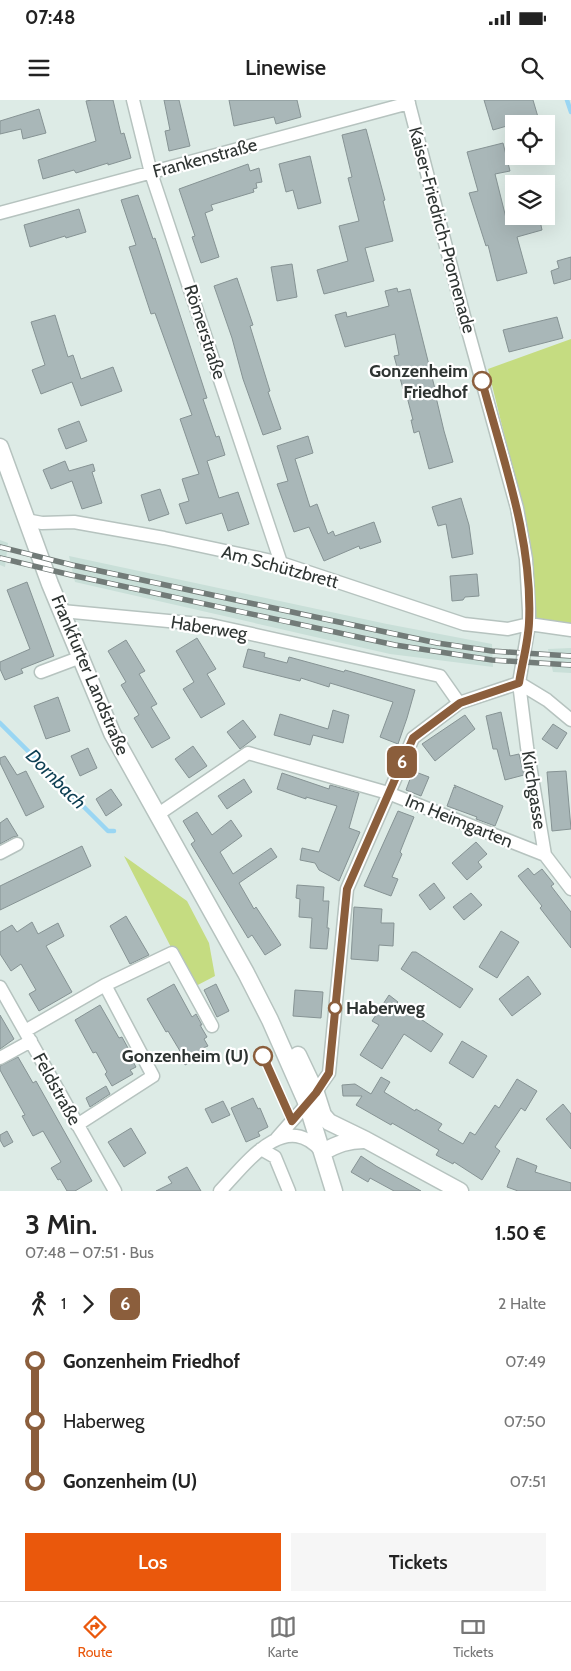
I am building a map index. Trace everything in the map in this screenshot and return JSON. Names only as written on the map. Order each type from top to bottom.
[{"type":"street","name":"Römerstraße","points":[[133,100],[151,173],[280,563]]},
{"type":"street","name":"Frankenstraße","points":[[0,213],[409,102]]},
{"type":"street","name":"Kaiser-Friedrich-Promenade","points":[[409,102],[465,320],[517,508],[526,559],[529,624],[519,683]]},
{"type":"street","name":"Frankfurter Landstraße","points":[[0,447],[26,520],[112,732],[156,815],[246,973],[280,1043],[312,1099],[330,1151]]},
{"type":"street","name":"Am Schützbrett","points":[[26,520],[42,523],[74,522],[164,538],[280,563],[464,624],[508,629],[529,624],[571,630]]},
{"type":"street","name":"Haberweg","points":[[62,610],[211,625],[440,676],[460,703]]},
{"type":"street","points":[[41,672],[81,657]]},
{"type":"street","points":[[220,1191],[260,1149],[277,1138],[312,1099],[329,1073],[347,889],[413,738],[460,703],[519,683],[547,700],[571,720]]},
{"type":"street","name":"Kirchgasse","points":[[519,683],[527,748],[545,855],[571,889]]},
{"type":"street","name":"Im Heimgarten","points":[[156,815],[248,753],[388,793],[545,855]]},
{"type":"street","points":[[0,853],[17,844]]},
{"type":"street","points":[[0,1058],[28,1036],[105,985],[172,953],[212,1026]]},
{"type":"street","points":[[77,1125],[153,1076],[105,985]]},
{"type":"street","name":"Feldstraße","points":[[0,987],[115,1191]]},
{"type":"street","points":[[292,1121],[306,1123],[329,1122],[460,1191]]},
{"type":"street","points":[[277,1138],[288,1136],[300,1137],[330,1151],[343,1191]]},
{"type":"street","points":[[330,1151],[352,1140],[366,1140]]},
{"type":"street","points":[[260,1149],[275,1158],[290,1191]]},
{"type":"street","points":[[330,1151],[334,1191]]},
{"type":"shaded area","points":[[0,540],[8,543],[5,567],[0,565]]},
{"type":"shaded area","points":[[69,556],[387,624],[492,644],[493,667],[390,654],[75,582]]},
{"type":"shaded area","points":[[571,648],[571,673],[553,672],[548,649]]},
{"type":"green space","points":[[571,339],[571,629],[536,624],[530,539],[488,369]]},
{"type":"green space","points":[[124,856],[187,901],[209,943],[215,976],[192,988]]},
{"type":"building","points":[[113,100],[121,134],[124,133],[131,158],[76,173],[74,170],[43,179],[38,160],[96,141],[86,101]]},
{"type":"building","points":[[164,100],[179,100],[190,146],[169,151],[165,131],[170,130]]},
{"type":"building","points":[[229,100],[297,100],[301,117],[276,124],[274,117],[234,126]]},
{"type":"building","points":[[484,100],[533,100],[537,115],[505,115],[505,127],[493,130]]},
{"type":"building","points":[[39,109],[46,133],[23,139],[21,129],[0,134],[0,121]]},
{"type":"building","points":[[366,129],[385,200],[383,201],[393,241],[365,248],[374,281],[324,294],[317,270],[348,261],[339,226],[359,221],[348,178],[352,177],[342,135]]},
{"type":"building","points":[[503,143],[505,165],[508,165],[510,171],[495,174],[505,214],[505,225],[541,225],[542,230],[517,237],[527,273],[497,281],[488,245],[486,246],[469,193],[478,191],[467,152]]},
{"type":"building","points":[[310,156],[321,203],[298,209],[293,190],[286,192],[279,164]]},
{"type":"building","points":[[248,164],[250,171],[259,168],[262,182],[256,183],[257,188],[253,189],[254,192],[211,205],[213,210],[205,213],[219,257],[201,263],[192,237],[195,236],[179,189]]},
{"type":"building","points":[[138,195],[153,239],[155,238],[207,398],[203,399],[216,437],[219,436],[225,455],[207,461],[219,498],[238,492],[249,524],[228,531],[222,513],[186,524],[179,504],[189,501],[182,479],[199,474],[180,419],[192,415],[155,313],[151,314],[129,247],[136,245],[121,200]]},
{"type":"building","points":[[79,209],[86,232],[66,238],[65,236],[30,247],[24,225]]},
{"type":"building","points":[[571,257],[571,279],[554,284],[551,271],[559,268],[557,261]]},
{"type":"building","points":[[292,264],[297,297],[277,301],[271,267]]},
{"type":"building","points":[[237,278],[253,325],[250,326],[270,391],[268,392],[281,429],[263,435],[243,379],[232,338],[214,286]]},
{"type":"building","points":[[397,288],[398,292],[410,289],[453,462],[429,469],[419,431],[414,433],[411,420],[413,420],[405,389],[403,389],[394,356],[399,355],[395,334],[345,347],[335,315],[346,312],[347,317],[389,306],[385,291]]},
{"type":"building","points":[[55,315],[68,357],[73,355],[81,379],[113,367],[122,391],[81,406],[72,382],[41,394],[32,370],[45,365],[31,322]]},
{"type":"building","points":[[557,317],[563,338],[509,352],[503,330]]},
{"type":"building","points":[[79,421],[87,441],[66,449],[58,429]]},
{"type":"building","points":[[308,436],[313,453],[295,459],[310,507],[317,504],[328,534],[333,531],[335,536],[374,522],[381,542],[360,549],[359,546],[324,561],[309,527],[294,532],[277,484],[288,481],[277,446]]},
{"type":"building","points":[[65,461],[69,471],[93,464],[95,471],[92,472],[102,503],[82,509],[72,481],[51,489],[43,470]]},
{"type":"building","points":[[160,489],[169,514],[149,521],[141,495]]},
{"type":"building","points":[[461,498],[469,525],[473,554],[452,558],[446,524],[438,526],[432,507]]},
{"type":"building","points":[[477,574],[479,596],[465,597],[463,600],[452,601],[450,576]]},
{"type":"building","points":[[27,582],[54,656],[21,669],[23,673],[5,680],[0,669],[0,662],[30,649],[7,590]]},
{"type":"building","points":[[197,638],[216,669],[207,674],[225,704],[201,718],[183,689],[194,682],[176,651]]},
{"type":"building","points":[[126,640],[145,671],[139,674],[157,704],[151,707],[170,738],[152,748],[134,718],[139,715],[121,685],[126,682],[108,651]]},
{"type":"building","points":[[248,649],[265,653],[264,657],[287,663],[289,657],[344,672],[345,670],[415,690],[398,744],[380,737],[393,702],[330,683],[329,687],[301,678],[300,681],[243,667]]},
{"type":"building","points":[[58,697],[70,731],[46,739],[34,706]]},
{"type":"building","points":[[333,710],[349,715],[343,743],[313,735],[310,745],[274,735],[280,714],[328,729]]},
{"type":"building","points":[[501,712],[510,756],[519,754],[524,775],[505,780],[497,749],[493,749],[486,716]]},
{"type":"building","points":[[465,715],[475,729],[435,761],[422,744]]},
{"type":"building","points":[[243,720],[256,737],[240,749],[227,732]]},
{"type":"building","points":[[553,724],[567,733],[557,749],[542,739]]},
{"type":"building","points":[[193,746],[207,766],[189,778],[175,759]]},
{"type":"building","points":[[88,748],[97,768],[80,776],[71,756]]},
{"type":"building","points":[[5,756],[17,775],[26,771],[44,807],[26,816],[0,763],[0,758]]},
{"type":"building","points":[[413,771],[429,777],[421,796],[406,790]]},
{"type":"building","points":[[566,771],[571,829],[552,831],[547,772]]},
{"type":"building","points":[[282,773],[329,789],[330,785],[359,793],[349,828],[360,832],[339,881],[319,870],[315,863],[300,860],[302,848],[319,852],[337,806],[306,797],[306,799],[277,789]]},
{"type":"building","points":[[244,779],[252,792],[227,809],[218,796]]},
{"type":"building","points":[[454,785],[503,806],[495,826],[447,806],[454,787],[456,788]]},
{"type":"building","points":[[111,789],[122,805],[106,816],[96,799]]},
{"type":"building","points":[[398,811],[414,817],[392,877],[398,879],[391,896],[364,886]]},
{"type":"building","points":[[197,812],[212,835],[231,820],[242,836],[220,852],[233,874],[271,848],[277,857],[239,883],[254,909],[256,907],[281,945],[265,955],[252,935],[248,938],[191,844],[195,841],[183,821]]},
{"type":"building","points":[[7,818],[18,836],[0,844],[0,823]]},
{"type":"building","points":[[476,842],[487,854],[478,862],[482,867],[467,880],[452,863]]},
{"type":"building","points":[[82,846],[91,866],[0,910],[0,886]]},
{"type":"building","points":[[528,868],[534,875],[542,869],[554,884],[551,886],[571,912],[571,948],[540,908],[542,906],[518,876]]},
{"type":"building","points":[[434,883],[445,898],[430,910],[419,895]]},
{"type":"building","points":[[297,885],[324,887],[323,901],[329,901],[327,949],[310,948],[312,918],[299,917],[300,899],[296,898]]},
{"type":"building","points":[[471,893],[482,905],[464,920],[453,907]]},
{"type":"building","points":[[354,907],[382,909],[381,923],[394,923],[393,946],[379,945],[378,961],[351,959]]},
{"type":"building","points":[[126,916],[149,955],[130,964],[110,926]]},
{"type":"building","points":[[32,922],[38,934],[58,923],[64,936],[46,946],[72,992],[39,1011],[29,994],[36,990],[21,964],[11,971],[0,954],[0,932],[12,925],[17,932]]},
{"type":"building","points":[[501,931],[519,942],[497,978],[479,967]]},
{"type":"building","points":[[412,952],[416,952],[473,989],[460,1008],[401,969]]},
{"type":"building","points":[[528,976],[541,994],[512,1016],[499,999]]},
{"type":"building","points":[[174,984],[192,1017],[196,1014],[207,1037],[204,1039],[208,1046],[203,1048],[206,1053],[185,1065],[177,1052],[180,1051],[168,1031],[166,1032],[147,999]]},
{"type":"building","points":[[216,984],[229,1011],[217,1017],[204,990]]},
{"type":"building","points":[[295,990],[323,992],[321,1018],[293,1016]]},
{"type":"building","points":[[389,995],[397,1003],[443,1034],[431,1052],[404,1034],[382,1069],[360,1055],[379,1025],[372,1021]]},
{"type":"building","points":[[100,1005],[119,1038],[122,1037],[134,1059],[132,1060],[136,1067],[130,1070],[133,1074],[112,1086],[96,1052],[93,1053],[75,1020]]},
{"type":"building","points":[[0,1015],[14,1039],[0,1049]]},
{"type":"building","points":[[462,1041],[487,1056],[473,1078],[449,1063]]},
{"type":"building","points":[[18,1057],[33,1083],[36,1081],[92,1181],[75,1191],[67,1191],[60,1179],[58,1180],[51,1168],[61,1162],[43,1131],[33,1136],[22,1116],[25,1115],[0,1070],[0,1066]]},
{"type":"building","points":[[381,1077],[390,1082],[384,1092],[415,1111],[416,1109],[442,1124],[438,1130],[463,1144],[470,1132],[475,1135],[495,1105],[499,1108],[517,1079],[537,1091],[525,1111],[521,1108],[495,1147],[500,1151],[482,1180],[454,1162],[453,1164],[436,1155],[439,1150],[356,1105],[362,1096],[343,1096],[342,1085],[355,1084],[371,1094]]},
{"type":"building","points":[[106,1086],[110,1094],[90,1107],[86,1098]]},
{"type":"building","points":[[253,1098],[258,1109],[260,1108],[268,1127],[258,1132],[260,1136],[246,1142],[231,1108]]},
{"type":"building","points":[[223,1101],[230,1115],[212,1123],[205,1109]]},
{"type":"building","points":[[563,1104],[571,1114],[571,1149],[546,1119]]},
{"type":"building","points":[[131,1128],[146,1153],[124,1167],[108,1142]]},
{"type":"building","points":[[7,1131],[13,1142],[4,1147],[0,1140],[0,1135]]},
{"type":"building","points":[[361,1156],[421,1191],[394,1191],[370,1178],[368,1182],[351,1172]]},
{"type":"building","points":[[517,1158],[537,1166],[535,1172],[571,1183],[571,1191],[518,1191],[507,1187]]},
{"type":"building","points":[[187,1167],[201,1191],[156,1191],[172,1183],[168,1177]]},
{"type":"waterway","points":[[567,100],[571,112]]},
{"type":"waterway","name":"Dornbach","points":[[0,723],[108,831],[114,831]]},
{"type":"railway","points":[[0,547],[72,565],[437,643],[492,651],[571,656]]},
{"type":"railway","points":[[0,558],[395,645],[492,660],[571,665]]},
{"type":"bus line","name":"6","points":[[263,1056],[292,1121],[316,1093],[329,1073],[347,889],[413,738],[460,703],[519,683],[529,624],[526,559],[517,508],[482,381]]},
{"type":"place","name":"Gonzenheim Friedhof","points":[[482,381]]},
{"type":"place","name":"Haberweg","points":[[335,1008]]},
{"type":"place","name":"Gonzenheim (U)","points":[[263,1056]]}]
